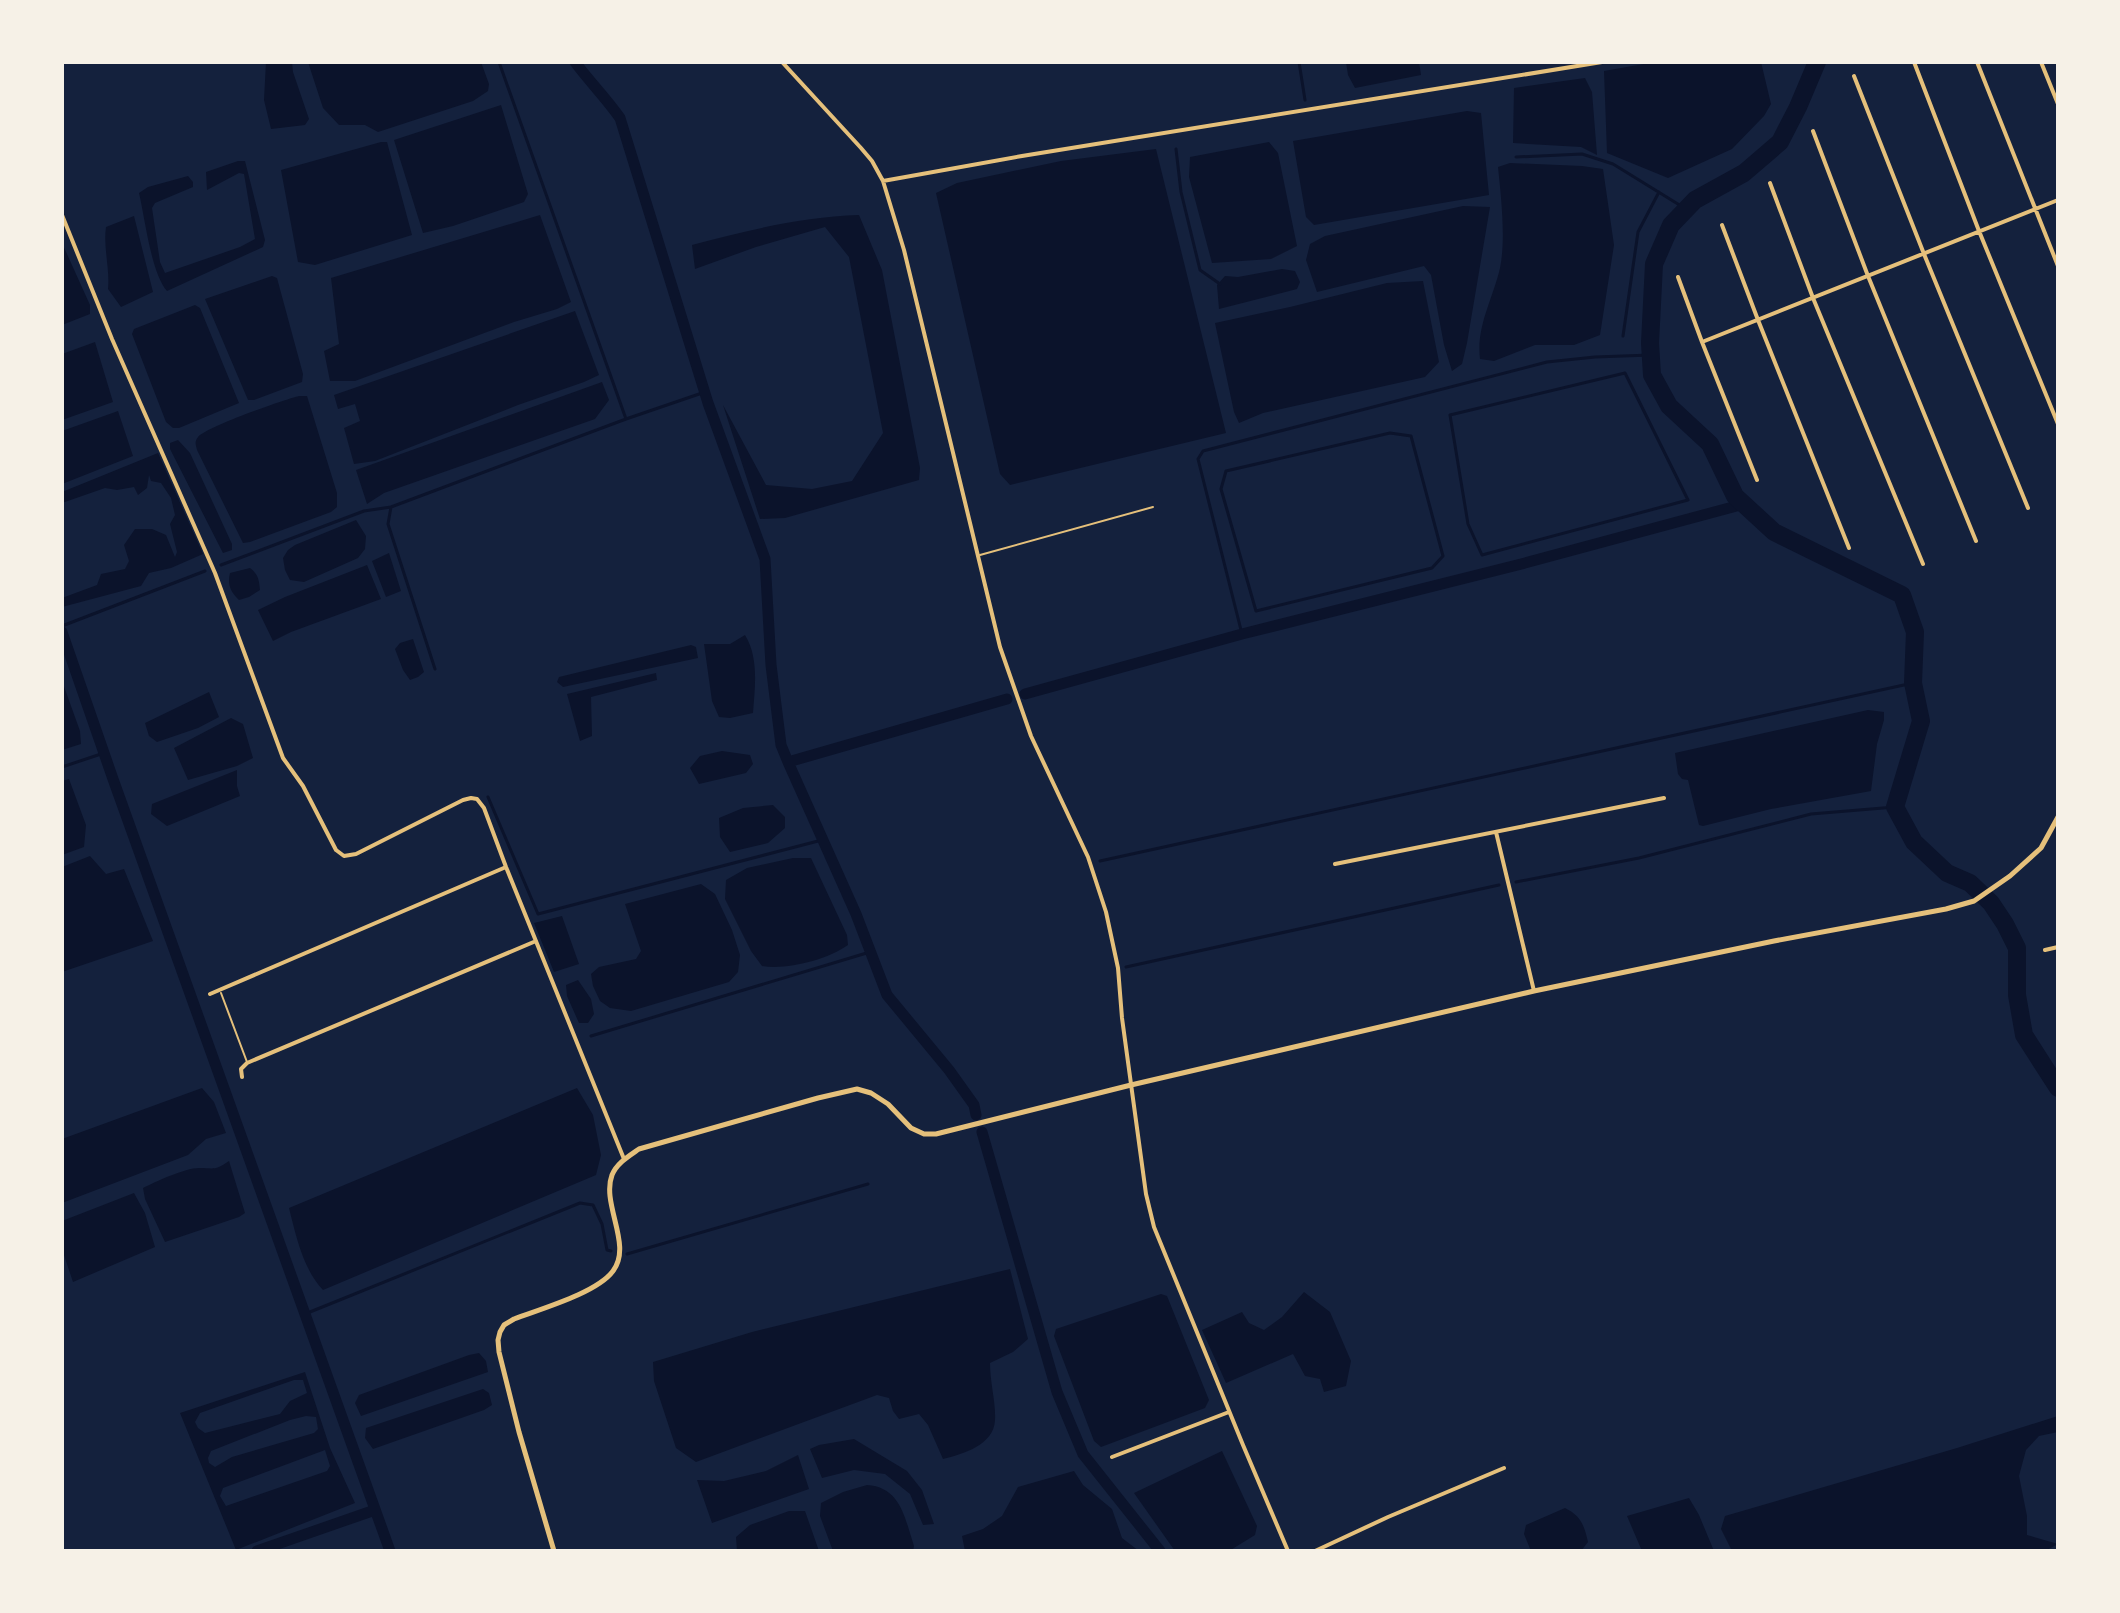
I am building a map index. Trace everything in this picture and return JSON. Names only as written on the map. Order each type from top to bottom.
[{"type":"street","points":[[782,62],[861,148],[883,181],[904,250],[1000,647],[1022,715],[1099,886],[1118,968],[1146,1194],[1154,1227],[1288,1551]]},
{"type":"street","points":[[883,181],[1602,62]]},
{"type":"street","points":[[1914,62],[2058,424]]},
{"type":"street","points":[[1977,62],[2058,266]]},
{"type":"street","points":[[2041,62],[2058,104]]},
{"type":"street","points":[[1854,76],[2028,508]]},
{"type":"street","points":[[1813,131],[1868,276],[1976,541]]},
{"type":"street","points":[[1770,183],[1813,298],[1923,564]]},
{"type":"street","points":[[1702,342],[2058,200]]},
{"type":"street","points":[[62,215],[112,339],[215,573],[283,758],[303,786],[336,850],[344,856],[356,854],[463,800],[477,799],[484,808],[624,1159]]},
{"type":"street","points":[[1722,225],[1849,548]]},
{"type":"street","points":[[1678,277],[1757,480]]},
{"type":"street","points":[[1335,864],[1664,798]]},
{"type":"street","points":[[554,1551],[519,1432],[498,1340],[504,1325],[514,1319],[587,1290],[614,1271],[621,1254],[610,1195],[612,1175],[624,1159],[639,1149],[857,1089],[871,1093],[888,1104],[911,1128],[924,1134],[936,1134],[1534,991],[1774,941],[1925,914],[1974,901],[1994,887],[2041,848],[2058,817]]},
{"type":"street","points":[[1496,832],[1534,991]]},
{"type":"street","points":[[210,994],[506,867]]},
{"type":"street","points":[[242,1077],[241,1069],[247,1063],[536,941]]},
{"type":"street","points":[[2045,950],[2058,947]]},
{"type":"street","points":[[1112,1457],[1229,1412]]},
{"type":"street","points":[[1315,1551],[1504,1468]]},
{"type":"lane","points":[[979,556],[1153,507]]},
{"type":"lane","points":[[220,990],[247,1063]]},
{"type":"water","points":[[266,62],[292,62],[309,119],[305,125],[271,129],[264,100]]},
{"type":"water","points":[[308,62],[481,62],[489,84],[488,91],[473,101],[378,132],[365,125],[339,125],[323,108]]},
{"type":"water","points":[[1346,62],[1419,62],[1421,75],[1355,88]]},
{"type":"water","points":[[1655,62],[1761,62],[1771,104],[1764,116],[1732,149],[1668,178],[1607,153],[1604,71]]},
{"type":"water","points":[[1585,78],[1592,92],[1597,155],[1581,147],[1513,143],[1514,88]]},
{"type":"water","points":[[501,105],[528,194],[524,202],[423,233],[394,140]]},
{"type":"water","points":[[1467,111],[1481,113],[1489,195],[1314,225],[1306,217],[1293,141]]},
{"type":"water","points":[[387,142],[412,235],[315,265],[298,262],[281,170]]},
{"type":"water","points":[[1269,142],[1278,153],[1297,246],[1271,259],[1212,263],[1189,177],[1190,157]]},
{"type":"water","points":[[1156,149],[1226,433],[1010,485],[1000,474],[936,193],[957,183],[1061,161]]},
{"type":"water","points":[[245,161],[265,240],[263,247],[167,291],[153,259],[139,193],[148,187],[188,176],[193,182],[193,187],[155,203],[152,208],[160,262],[165,273],[255,239],[244,174],[239,173],[207,190],[206,172]]},
{"type":"water","points":[[1510,163],[1603,169],[1614,245],[1600,335],[1574,345],[1535,345],[1494,361],[1480,359],[1479,347],[1502,257],[1498,167]]},
{"type":"water","points":[[1463,206],[1490,207],[1467,343],[1462,364],[1452,371],[1431,275],[1424,266],[1317,292],[1306,260],[1310,244],[1325,236]]},
{"type":"water","points":[[540,215],[571,302],[355,381],[330,381],[324,351],[339,344],[331,278]]},
{"type":"water","points":[[859,215],[882,270],[920,468],[919,480],[785,518],[760,519],[723,405],[766,485],[812,489],[852,481],[883,433],[849,257],[825,227],[695,269],[692,245],[775,225]]},
{"type":"water","points":[[134,216],[153,292],[121,307],[108,289],[106,227]]},
{"type":"water","points":[[62,243],[90,305],[90,314],[62,325]]},
{"type":"water","points":[[1282,269],[1295,271],[1300,282],[1297,289],[1219,309],[1217,285],[1225,276],[1238,277]]},
{"type":"water","points":[[272,276],[277,278],[303,374],[302,382],[248,400],[205,299]]},
{"type":"water","points":[[1423,281],[1439,362],[1425,377],[1263,413],[1239,423],[1215,323],[1387,283]]},
{"type":"water","points":[[195,305],[200,308],[239,403],[173,428],[166,422],[132,334],[134,329]]},
{"type":"water","points":[[575,311],[599,375],[375,461],[354,464],[344,428],[360,421],[355,404],[338,409],[334,395]]},
{"type":"water","points":[[95,342],[113,402],[62,420],[62,354]]},
{"type":"water","points":[[602,382],[609,400],[595,419],[384,493],[367,504],[356,470]]},
{"type":"water","points":[[299,396],[307,396],[337,493],[337,507],[331,512],[243,543],[197,450],[196,440],[229,421]]},
{"type":"water","points":[[118,411],[133,456],[62,484],[62,431]]},
{"type":"water","points":[[178,440],[190,453],[232,550],[223,553],[170,449],[170,443]]},
{"type":"water","points":[[158,453],[203,554],[171,568],[149,573],[141,586],[62,607],[62,598],[97,585],[101,574],[125,569],[129,561],[124,545],[135,529],[152,529],[166,535],[175,557],[177,552],[170,524],[175,515],[171,498],[161,483],[151,481],[149,475],[147,488],[138,495],[134,487],[117,490],[105,488],[62,503],[62,492]]},
{"type":"water","points":[[356,520],[366,536],[365,549],[358,558],[304,582],[290,580],[283,558],[288,550]]},
{"type":"water","points":[[389,553],[401,591],[386,597],[372,561]]},
{"type":"water","points":[[367,565],[381,599],[273,641],[258,610]]},
{"type":"water","points":[[250,568],[258,578],[260,590],[239,600],[230,588],[230,573]]},
{"type":"water","points":[[745,635],[754,663],[753,713],[719,717],[712,701],[704,644],[730,644]]},
{"type":"water","points":[[413,639],[424,672],[410,680],[395,649],[400,643]]},
{"type":"water","points":[[691,645],[696,647],[698,658],[563,687],[557,682],[559,677]]},
{"type":"water","points":[[656,673],[657,680],[591,697],[592,736],[580,741],[567,694]]},
{"type":"water","points":[[62,681],[80,731],[81,744],[62,750]]},
{"type":"water","points":[[209,692],[219,717],[157,742],[149,736],[145,723]]},
{"type":"water","points":[[1868,710],[1884,712],[1871,791],[1699,825],[1688,780],[1678,774],[1675,753]]},
{"type":"water","points":[[231,718],[243,724],[253,758],[237,766],[188,780],[174,748]]},
{"type":"water","points":[[722,751],[750,755],[753,764],[746,773],[699,784],[690,768],[700,756]]},
{"type":"water","points":[[237,770],[240,796],[167,826],[151,814],[152,804]]},
{"type":"water","points":[[69,779],[86,825],[84,847],[62,855],[62,781]]},
{"type":"water","points":[[773,805],[785,817],[785,828],[768,843],[730,852],[720,837],[719,818],[743,808]]},
{"type":"water","points":[[90,856],[106,874],[124,869],[153,941],[62,972],[62,867]]},
{"type":"water","points":[[793,858],[811,858],[847,935],[848,945],[806,963],[783,967],[762,966],[725,899],[726,880],[747,868]]},
{"type":"water","points":[[701,884],[715,894],[732,930],[740,955],[738,972],[729,982],[631,1011],[610,1008],[600,1001],[591,974],[599,967],[636,959],[641,951],[625,904]]},
{"type":"water","points":[[562,916],[579,964],[554,972],[534,923]]},
{"type":"water","points":[[578,980],[591,999],[594,1014],[588,1023],[579,1023],[567,996],[566,985]]},
{"type":"water","points":[[202,1088],[214,1102],[226,1133],[206,1139],[188,1155],[62,1203],[62,1139]]},
{"type":"water","points":[[577,1088],[593,1115],[601,1155],[596,1175],[323,1290],[316,1282],[301,1252],[289,1208]]},
{"type":"water","points":[[229,1161],[245,1213],[165,1242],[143,1188],[186,1170],[214,1168]]},
{"type":"water","points":[[134,1193],[145,1213],[155,1247],[73,1282],[62,1249],[62,1221]]},
{"type":"water","points":[[1010,1269],[1028,1339],[1013,1352],[990,1363],[995,1420],[989,1436],[976,1447],[943,1459],[928,1425],[919,1414],[899,1419],[889,1398],[877,1395],[696,1462],[676,1448],[654,1381],[653,1362],[752,1332]]},
{"type":"water","points":[[1304,1292],[1330,1312],[1351,1361],[1346,1386],[1324,1392],[1320,1379],[1305,1376],[1293,1354],[1226,1383],[1202,1330],[1242,1312],[1249,1323],[1264,1330],[1282,1317]]},
{"type":"water","points":[[1161,1294],[1167,1296],[1209,1400],[1205,1408],[1101,1447],[1094,1441],[1054,1336],[1056,1329]]},
{"type":"water","points":[[479,1353],[486,1361],[488,1372],[361,1416],[355,1403],[359,1395]]},
{"type":"water","points":[[305,1372],[330,1448],[355,1503],[236,1550],[180,1413]],"holes":[[[294,1380],[303,1380],[307,1393],[290,1401],[280,1414],[205,1433],[195,1422],[200,1413]],[[316,1417],[318,1429],[314,1433],[232,1457],[215,1467],[209,1463],[211,1451],[290,1420]],[[325,1450],[330,1466],[327,1471],[226,1506],[220,1496],[223,1488]]]},
{"type":"water","points":[[483,1389],[489,1393],[492,1405],[484,1410],[373,1449],[365,1438],[366,1428]]},
{"type":"water","points":[[2058,1416],[2058,1432],[2039,1436],[2026,1450],[2019,1476],[2027,1516],[2027,1535],[2058,1544],[2045,1551],[1732,1551],[1721,1529],[1725,1516]]},
{"type":"water","points":[[854,1439],[907,1471],[922,1490],[934,1524],[923,1525],[910,1494],[885,1474],[854,1470],[822,1478],[810,1449]]},
{"type":"water","points":[[1222,1451],[1257,1526],[1255,1535],[1229,1551],[1175,1551],[1134,1493]]},
{"type":"water","points":[[798,1455],[809,1489],[712,1523],[697,1480],[724,1481],[766,1471]]},
{"type":"water","points":[[1074,1471],[1083,1485],[1112,1509],[1122,1538],[1139,1551],[965,1551],[962,1536],[983,1529],[1002,1516],[1018,1487]]},
{"type":"water","points":[[867,1485],[887,1492],[900,1506],[913,1551],[833,1551],[820,1516],[821,1503]]},
{"type":"water","points":[[1689,1498],[1714,1551],[1642,1551],[1627,1516]]},
{"type":"water","points":[[1565,1508],[1578,1518],[1585,1531],[1588,1542],[1581,1551],[1531,1551],[1524,1534],[1526,1525]]},
{"type":"water","points":[[789,1511],[805,1511],[819,1551],[737,1551],[736,1537],[750,1525]]},
{"type":"waterway","points":[[499,62],[626,419]]},
{"type":"waterway","points":[[575,62],[620,118],[708,403],[765,559],[771,665],[781,745],[856,914],[887,995],[949,1070],[974,1105],[976,1115]]},
{"type":"waterway","points":[[1299,62],[1305,100]]},
{"type":"waterway","points":[[1817,62],[1780,142],[1744,173],[1695,200],[1671,225],[1654,264],[1650,343],[1652,375],[1669,406],[1710,444],[1735,496],[1774,532],[1902,595],[1915,632],[1913,683],[1921,721],[1895,807],[1914,842],[1947,873],[1970,883],[1991,903],[2005,924],[2017,948],[2017,995],[2024,1035],[2058,1088]]},
{"type":"waterway","points":[[1176,149],[1181,192],[1200,270],[1220,284]]},
{"type":"waterway","points":[[1516,157],[1582,154],[1613,164],[1686,209]]},
{"type":"waterway","points":[[1623,336],[1638,232],[1659,192]]},
{"type":"waterway","points":[[1242,634],[1198,459],[1203,451],[1547,362],[1651,355]]},
{"type":"waterway","points":[[1625,373],[1688,500],[1482,555],[1468,524],[1450,415],[1625,373]]},
{"type":"waterway","points":[[435,669],[388,524],[391,507],[705,392]]},
{"type":"waterway","points":[[1390,433],[1411,436],[1443,556],[1432,568],[1256,611],[1221,489],[1226,471],[1390,433]]},
{"type":"waterway","points":[[1025,694],[1242,634],[1744,504]]},
{"type":"waterway","points":[[221,565],[364,511],[391,507]]},
{"type":"waterway","points":[[62,626],[205,571]]},
{"type":"waterway","points":[[62,632],[390,1551]]},
{"type":"waterway","points":[[1100,861],[1913,683]]},
{"type":"waterway","points":[[788,762],[1007,699]]},
{"type":"waterway","points":[[62,767],[104,753]]},
{"type":"waterway","points":[[488,797],[538,914],[822,840]]},
{"type":"waterway","points":[[1516,882],[1639,858],[1811,814],[1895,807]]},
{"type":"waterway","points":[[1126,967],[1499,885]]},
{"type":"waterway","points":[[591,1036],[870,952]]},
{"type":"waterway","points":[[982,1132],[1057,1392],[1083,1454],[1160,1551]]},
{"type":"waterway","points":[[627,1254],[868,1184]]},
{"type":"waterway","points":[[305,1314],[580,1203],[593,1205],[602,1224],[607,1250],[611,1251]]},
{"type":"waterway","points":[[257,1551],[375,1510]]}]
